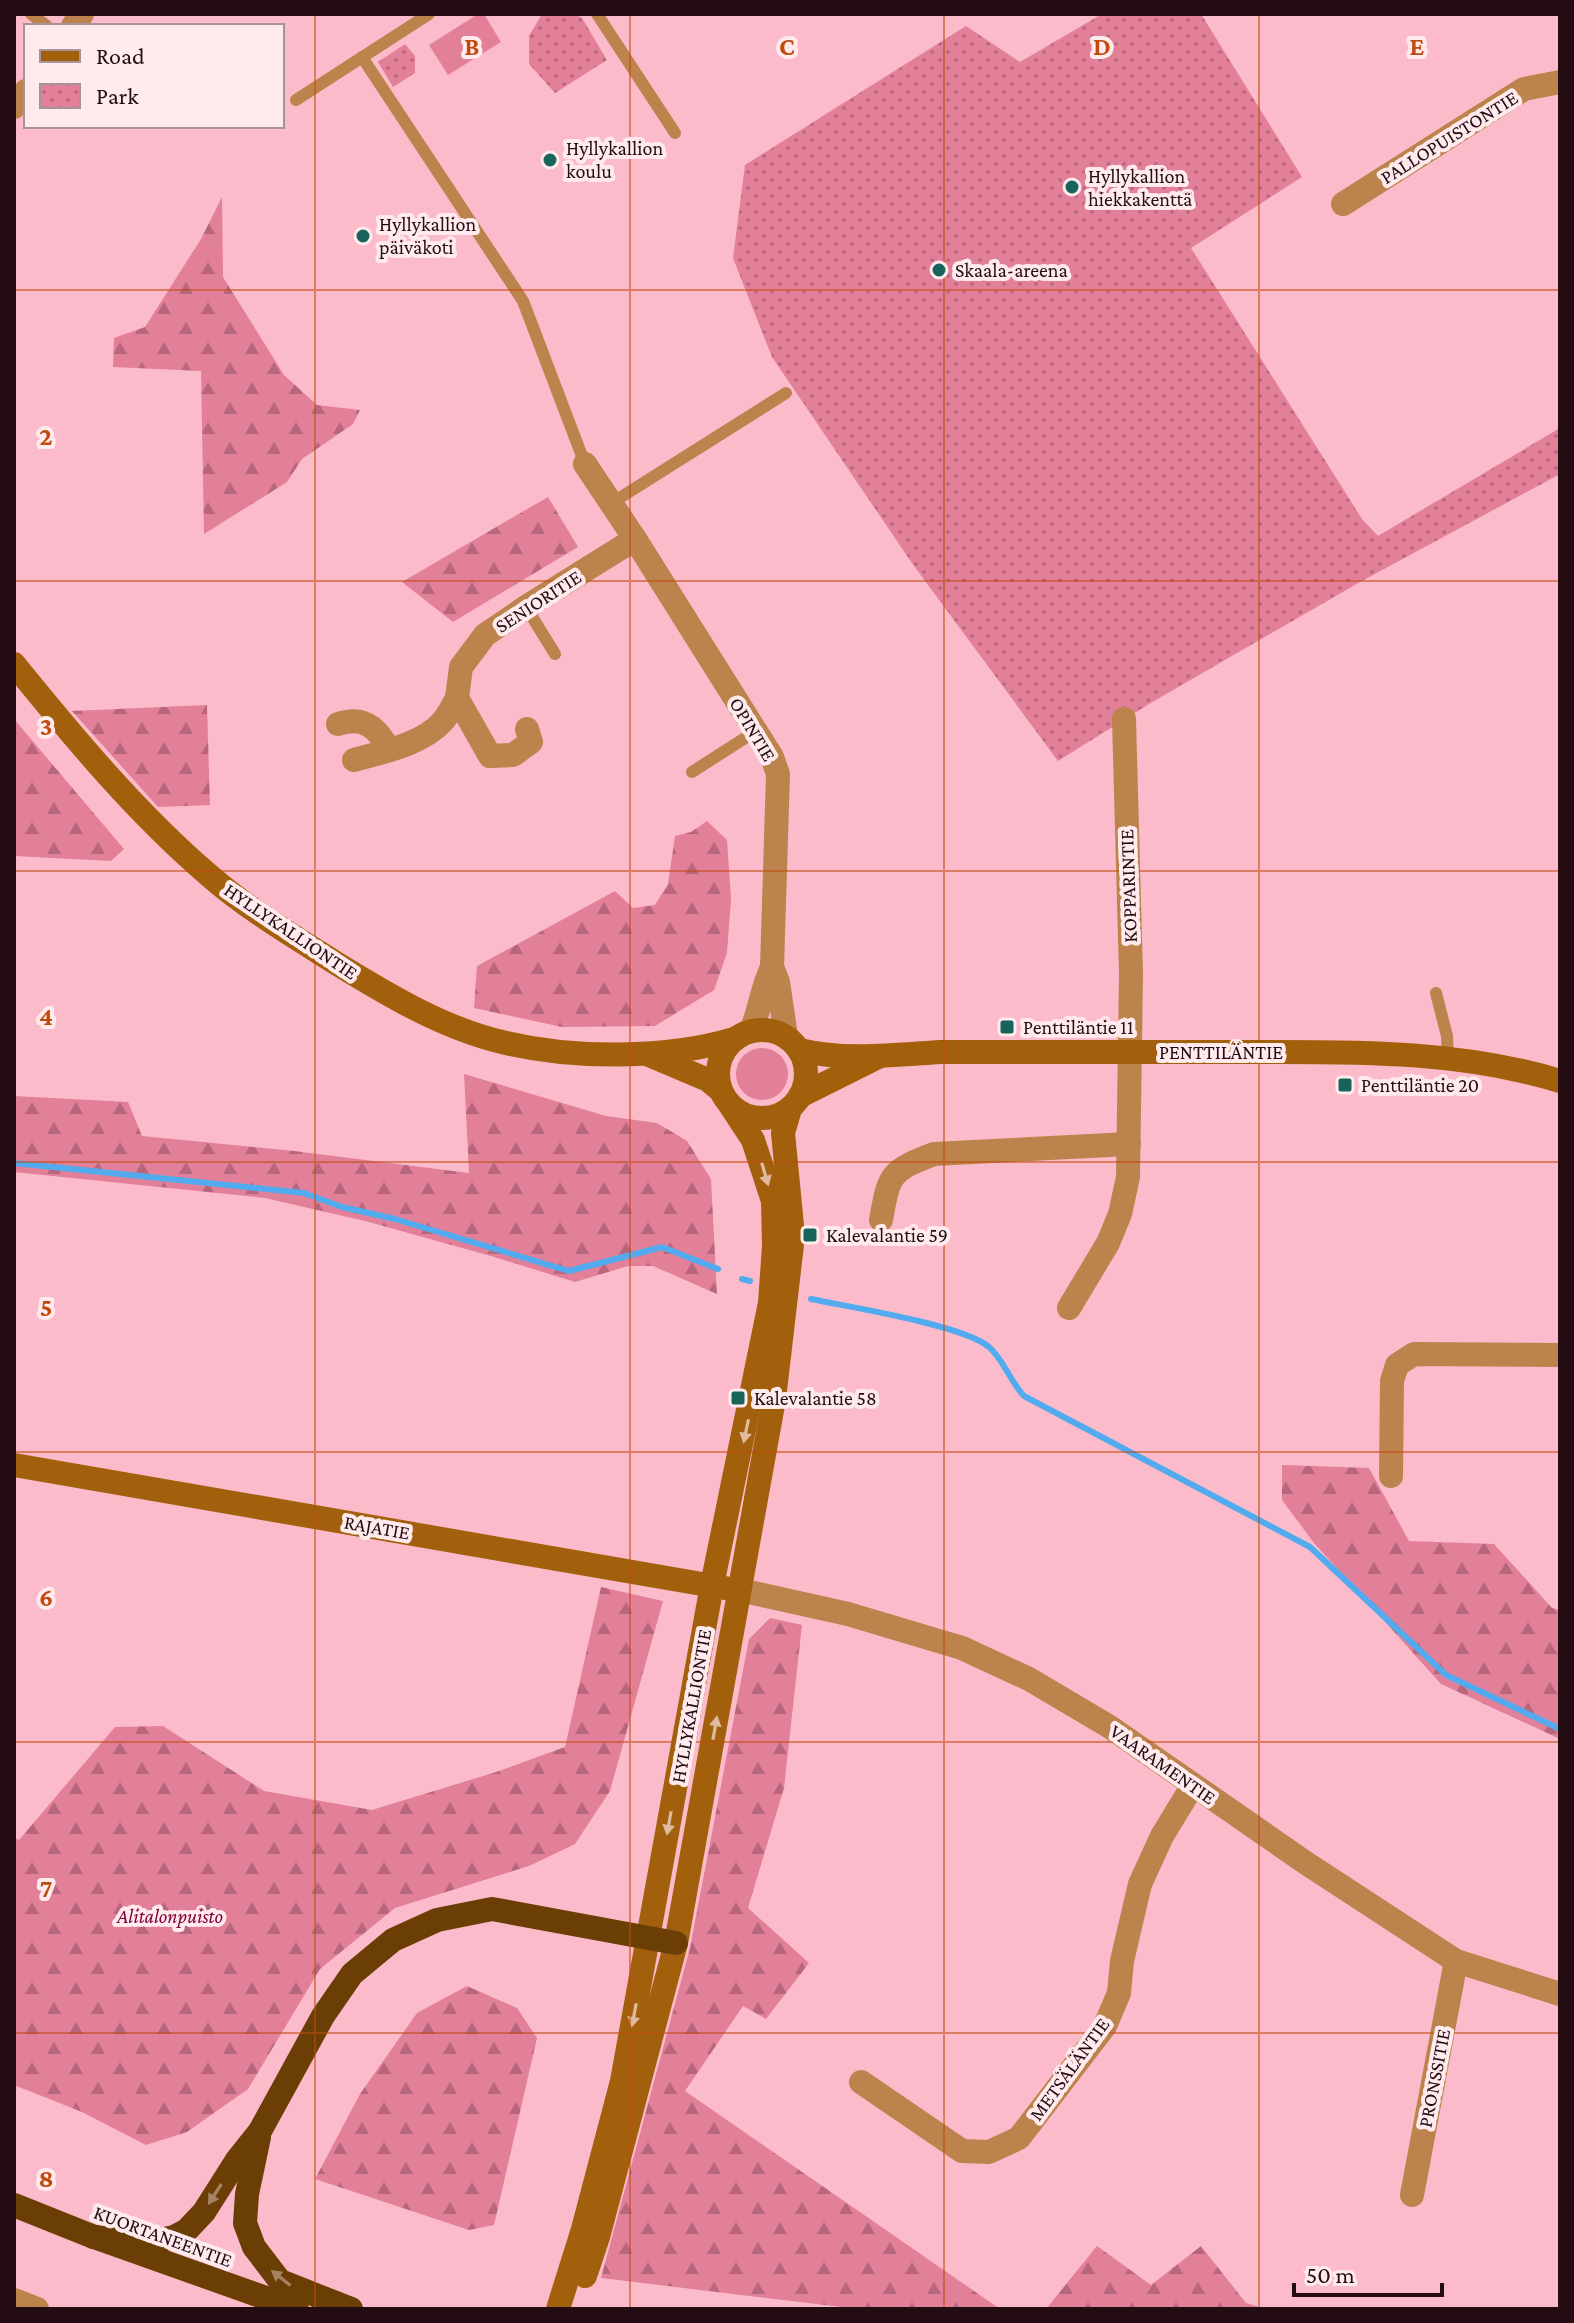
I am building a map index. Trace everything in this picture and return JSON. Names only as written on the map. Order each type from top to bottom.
[{"type":"highway","points":[[94,2237],[155,2241],[187,2230],[204,2212],[237,2160],[260,2131],[323,2016],[352,1974],[393,1940],[437,1920],[492,1909],[676,1943]]},
{"type":"highway","points":[[260,2131],[247,2194],[245,2223],[254,2247],[280,2281],[351,2309]]},
{"type":"highway","name":"KUORTANEENTIE","points":[[14,2205],[94,2237],[297,2309]]},
{"type":"main road","name":"HYLLYKALLIONTIE","points":[[14,664],[56,716],[156,825],[212,878],[291,935],[375,987],[433,1017],[505,1043],[573,1052],[649,1055],[742,1035]]},
{"type":"main road","points":[[769,1030],[793,1043],[806,1065],[806,1081],[795,1102],[775,1116],[759,1118],[744,1115],[725,1097],[717,1071],[722,1054],[742,1035],[769,1030]]},
{"type":"main road","name":"PENTTILÄNTIE","points":[[793,1043],[818,1055],[880,1056],[940,1052],[1369,1051],[1448,1057],[1558,1073]]},
{"type":"main road","name":"HYLLYKALLIONTIE","points":[[558,2309],[583,2229],[622,2081],[712,1585],[770,1303],[773,1201],[759,1154],[744,1123],[708,1080],[649,1055]]},
{"type":"main road","name":"PENTTILÄNTIE","points":[[795,1102],[880,1056]]},
{"type":"main road","name":"HYLLYKALLIONTIE","points":[[575,2309],[598,2237],[676,1943],[774,1399],[793,1236],[783,1133],[795,1102]]},
{"type":"main road","name":"RAJATIE","points":[[14,1465],[740,1590]]},
{"type":"street","name":"PALLOPUISTONTIE","points":[[1343,204],[1524,89],[1560,82]]},
{"type":"street","name":"OPINTIE","points":[[585,464],[756,731],[772,757],[778,774],[772,967],[764,984],[758,1016],[742,1035]]},
{"type":"street","name":"SENIORITIE","points":[[457,698],[461,667],[485,635],[635,539]]},
{"type":"street","points":[[354,760],[389,750],[429,733],[444,720],[457,698],[490,756],[513,755],[531,742],[527,729]]},
{"type":"street","name":"KOPPARINTIE","points":[[1069,1308],[1108,1243],[1120,1214],[1128,1177],[1131,1052],[1124,719]]},
{"type":"street","points":[[338,724],[350,720],[368,722],[381,733],[389,750]]},
{"type":"street","points":[[772,967],[793,1043]]},
{"type":"street","points":[[881,1220],[888,1181],[908,1164],[934,1154],[1129,1144]]},
{"type":"street","points":[[1391,1476],[1392,1381],[1397,1365],[1414,1354],[1560,1355]]},
{"type":"street","name":"VAARAMENTIE","points":[[740,1590],[848,1614],[962,1648],[1029,1679],[1110,1727],[1306,1863],[1456,1961],[1560,1994]]},
{"type":"street","name":"METSÄLÄNTIE","points":[[861,2082],[962,2151],[989,2152],[1019,2138],[1105,2026],[1119,1993],[1122,1961],[1140,1884],[1162,1836],[1193,1785]]},
{"type":"street","name":"PRONSSITIE","points":[[1412,2195],[1456,1961]]},
{"type":"street","points":[[14,2300],[37,2309]]},
{"type":"lane","points":[[296,100],[429,14]]},
{"type":"lane","points":[[597,14],[675,133]]},
{"type":"lane","points":[[362,57],[523,301],[585,464]]},
{"type":"lane","points":[[610,504],[786,393]]},
{"type":"lane","points":[[526,607],[555,654]]},
{"type":"lane","points":[[692,772],[756,731]]},
{"type":"lane","points":[[1436,993],[1447,1036],[1448,1057]]},
{"type":"green space","points":[[478,14],[484,14],[501,42],[448,75],[429,45]]},
{"type":"green space","points":[[542,14],[575,14],[582,18],[607,60],[555,93],[529,64],[529,36]]},
{"type":"green space","points":[[1102,14],[1201,14],[1302,177],[1191,248],[1362,519],[1378,536],[1560,428],[1560,474],[1360,582],[1154,701],[1058,761],[914,566],[772,357],[733,258],[745,165],[966,26],[1020,62]]},
{"type":"green space","points":[[405,44],[415,56],[415,73],[393,87],[378,62]]},
{"type":"green space","points":[[222,197],[223,277],[284,375],[317,405],[360,410],[353,424],[302,459],[287,482],[204,534],[201,371],[113,367],[114,338],[145,327],[201,239]]},
{"type":"green space","points":[[548,497],[578,547],[453,622],[402,582]]},
{"type":"green space","points":[[207,705],[210,805],[158,807],[72,711]]},
{"type":"green space","points":[[14,719],[124,849],[111,861],[14,856]]},
{"type":"green space","points":[[707,821],[727,840],[731,899],[727,953],[714,990],[655,1026],[562,1027],[474,1008],[477,966],[615,891],[633,908],[655,905],[668,884],[675,836],[691,832]]},
{"type":"green space","points":[[762,1048],[781,1055],[788,1074],[781,1093],[762,1100],[743,1093],[736,1074],[743,1055]]},
{"type":"green space","points":[[464,1074],[606,1116],[657,1123],[687,1141],[711,1179],[717,1294],[653,1266],[628,1266],[575,1282],[365,1221],[265,1198],[14,1172],[14,1096],[128,1102],[142,1136],[469,1173]]},
{"type":"green space","points":[[1282,1465],[1369,1468],[1409,1541],[1494,1544],[1552,1608],[1560,1610],[1560,1739],[1441,1684],[1314,1543],[1282,1500]]},
{"type":"green space","name":"Alitalonpuisto","points":[[601,1587],[663,1601],[610,1791],[575,1844],[529,1866],[395,1908],[320,1969],[248,2089],[187,2132],[146,2145],[82,2112],[14,2085],[14,1838],[19,1840],[115,1727],[163,1726],[264,1791],[372,1810],[565,1747]]},
{"type":"green space","points":[[770,1618],[802,1625],[784,1788],[748,1908],[809,1963],[766,2019],[743,2006],[685,2091],[1000,2309],[858,2309],[601,2278],[690,1948],[749,1639]]},
{"type":"green space","points":[[467,1986],[517,2008],[537,2038],[494,2225],[469,2230],[315,2179],[360,2094],[417,2013]]},
{"type":"green space","points":[[1097,2246],[1151,2285],[1201,2246],[1246,2303],[1266,2309],[1046,2309]]},
{"type":"waterway","points":[[14,1163],[304,1193],[342,1207],[395,1219],[569,1271],[662,1247],[718,1269]]},
{"type":"waterway","points":[[742,1279],[750,1281]]},
{"type":"waterway","points":[[811,1299],[931,1324],[956,1331],[989,1347],[1024,1396],[1310,1547],[1446,1675],[1560,1729]]},
{"type":"place","name":"Hyllykallion koulu","points":[[550,160]]},
{"type":"place","name":"Hyllykallion hiekkakenttä","points":[[1072,187]]},
{"type":"place","name":"Hyllykallion päiväkoti","points":[[363,236]]},
{"type":"place","name":"Skaala-areena","points":[[939,270]]},
{"type":"place","name":"Penttiläntie 11","points":[[1007,1027]]},
{"type":"place","name":"Penttiläntie 20","points":[[1345,1085]]},
{"type":"place","name":"Kalevalantie 59","points":[[810,1235]]},
{"type":"place","name":"Kalevalantie 58","points":[[738,1398]]}]
